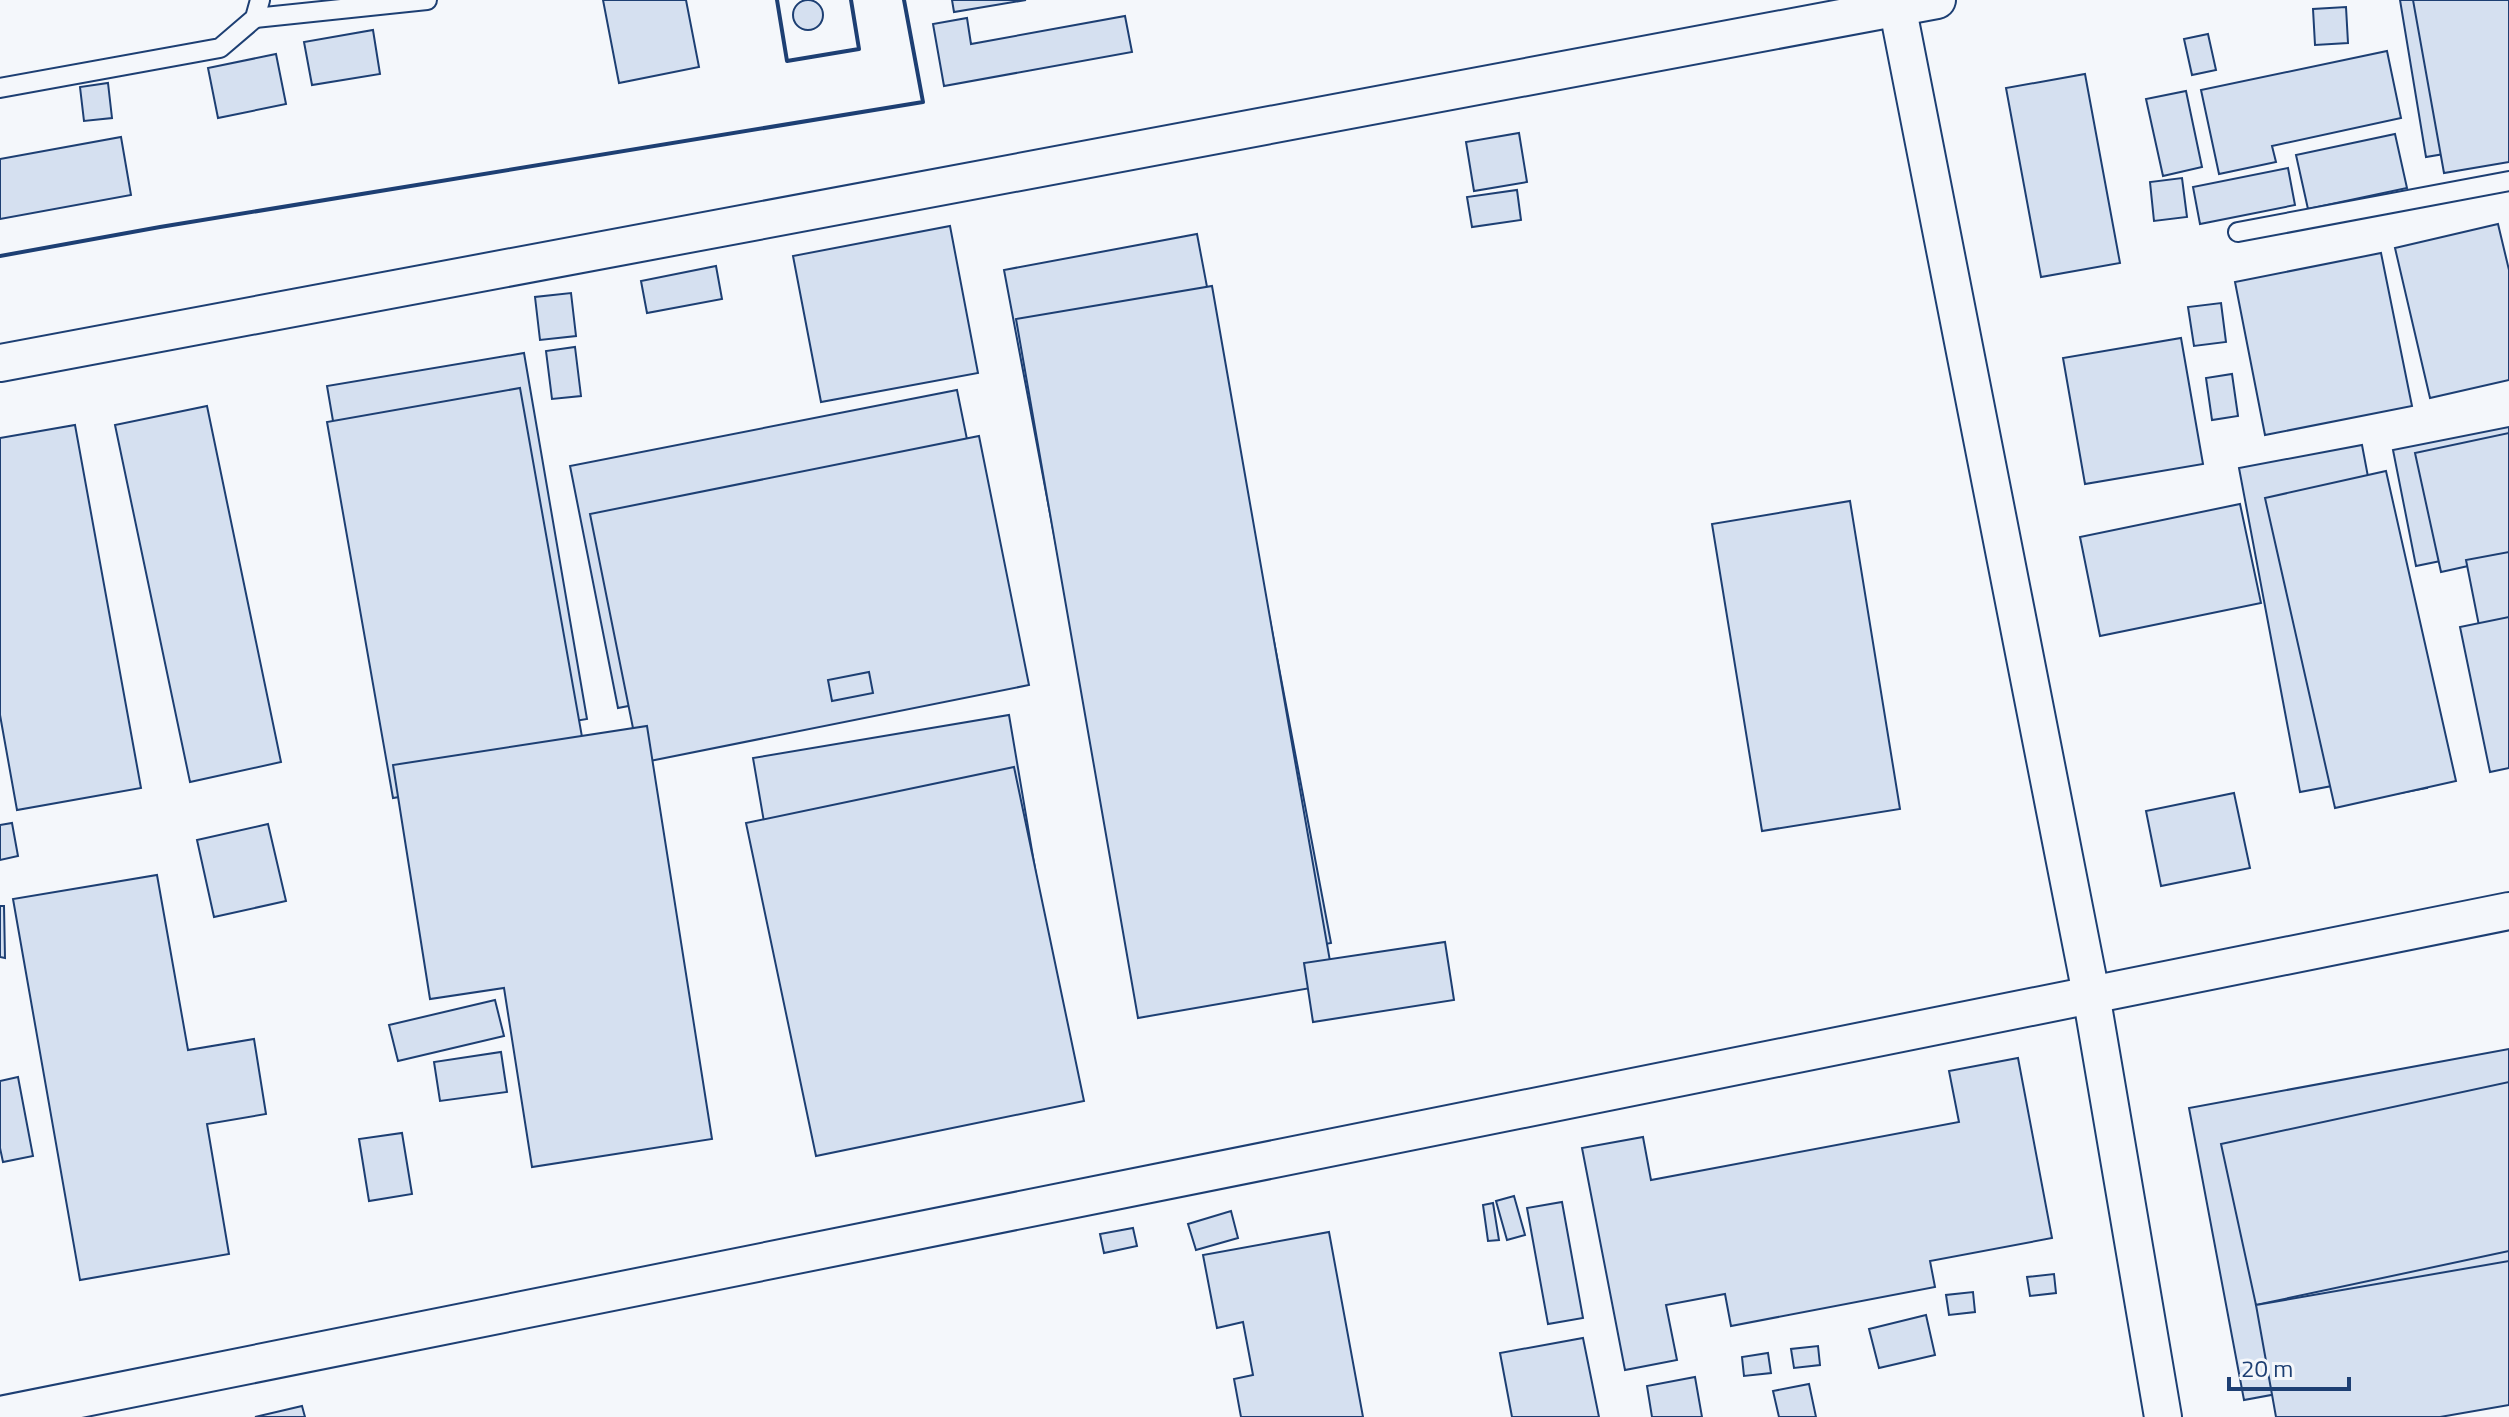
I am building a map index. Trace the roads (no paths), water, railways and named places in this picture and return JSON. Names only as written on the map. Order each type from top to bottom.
[{"type":"street","points":[[0,363],[1896,4],[1937,0]]},
{"type":"street","points":[[1896,4],[2091,994],[2163,1417]]},
{"type":"street","points":[[0,1415],[2509,911]]},
{"type":"lane","points":[[0,88],[220,48],[257,9],[427,0]]},
{"type":"lane","points":[[2238,232],[2509,181]]}]
